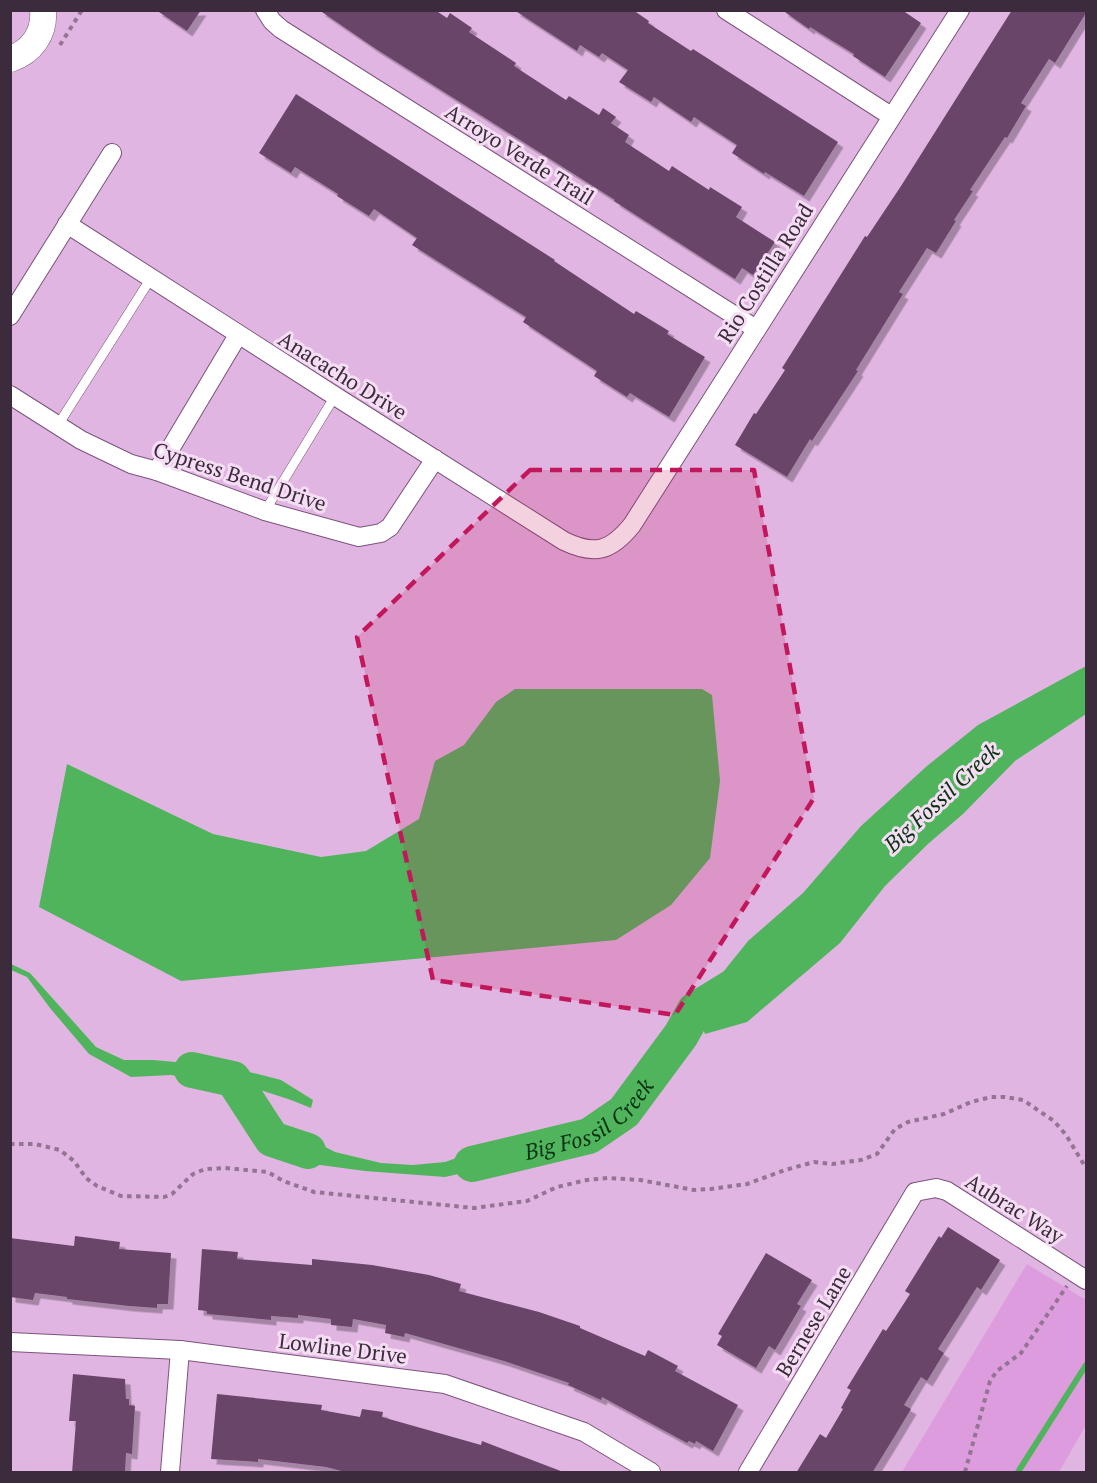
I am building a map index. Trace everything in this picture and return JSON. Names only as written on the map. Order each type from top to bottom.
[{"type":"main road","points":[[35,42],[42,25],[43,10]]},
{"type":"main road","points":[[10,59],[25,52],[60,10]]},
{"type":"street","name":"Arroyo Verde Trail","points":[[265,10],[281,29],[756,329]]},
{"type":"street","points":[[726,10],[891,116]]},
{"type":"street","name":"Rio Costilla Road","points":[[600,550],[613,544],[632,525],[960,10]]},
{"type":"street","points":[[10,316],[112,153]]},
{"type":"street","name":"Anacacho Drive","points":[[67,224],[564,541],[577,547],[600,550]]},
{"type":"street","points":[[157,471],[238,335]]},
{"type":"street","name":"Cypress Bend Drive","points":[[10,395],[81,440],[131,464],[157,471],[265,511],[359,537],[381,533],[390,527],[435,459]]},
{"type":"street","name":"Aubrac Way","points":[[915,1192],[936,1188],[948,1191],[1086,1280]]},
{"type":"street","name":"Bernese Lane","points":[[748,1473],[915,1192]]},
{"type":"street","name":"Lowline Drive","points":[[10,1342],[180,1350],[446,1384],[584,1432],[651,1473]]},
{"type":"street","points":[[170,1473],[180,1350]]},
{"type":"lane","points":[[58,425],[151,278]]},
{"type":"lane","points":[[265,511],[334,396]]},
{"type":"path","points":[[10,1144],[35,1144],[60,1150],[74,1161],[92,1182],[122,1196],[164,1197],[172,1194],[193,1174],[205,1169],[225,1168],[268,1172],[283,1181],[314,1192],[474,1208],[527,1201],[556,1187],[587,1180],[608,1178],[640,1180],[693,1190],[711,1189],[747,1184],[814,1162],[832,1164],[861,1160],[877,1154],[895,1129],[908,1122],[944,1114],[971,1102],[1005,1096],[1023,1101],[1054,1121],[1066,1134],[1086,1168]]},
{"type":"path","points":[[965,1473],[990,1381],[997,1371],[1021,1353],[1068,1285]]},
{"type":"highlighted area","points":[[530,470],[754,470],[814,798],[675,1015],[433,980],[357,637]]},
{"type":"shaded area","points":[[1027,1264],[1086,1300],[1086,1425],[1059,1472],[902,1472]]},
{"type":"water","points":[[1086,666],[1086,714],[1015,761],[963,814],[885,886],[840,943],[747,1022],[705,1034],[700,1022],[716,981],[748,941],[803,893],[861,826],[927,766],[978,725]]},
{"type":"water","points":[[515,689],[702,689],[712,695],[720,781],[710,858],[671,905],[616,940],[181,981],[39,907],[67,764],[213,834],[321,857],[366,851],[419,819],[435,761],[464,745],[496,702]]},
{"type":"water","points":[[11,964],[30,973],[96,1047],[124,1060],[153,1060],[230,1067],[281,1080],[313,1100],[311,1108],[245,1085],[205,1082],[171,1075],[131,1077],[89,1054],[27,977],[11,970]]},
{"type":"water","points":[[256,1130],[298,1133],[335,1152],[381,1163],[413,1165],[445,1162],[473,1152],[497,1148],[520,1152],[516,1161],[445,1177],[365,1171],[313,1164],[266,1146]]},
{"type":"building","points":[[156,10],[201,10],[187,31]]},
{"type":"building","points":[[319,10],[435,10],[447,18],[450,13],[472,28],[469,32],[516,63],[514,66],[566,100],[569,96],[599,115],[603,108],[616,117],[611,123],[629,135],[625,142],[669,171],[672,166],[709,190],[710,187],[742,207],[736,217],[775,242],[753,275],[742,268],[735,279]]},
{"type":"building","points":[[514,10],[633,10],[649,21],[648,23],[691,51],[693,49],[838,142],[804,196],[732,153],[737,145],[694,117],[691,122],[654,97],[651,102],[619,82],[628,70],[602,53],[599,57],[580,45],[577,51]]},
{"type":"building","points":[[782,10],[902,10],[921,23],[885,77],[853,56],[854,54],[810,27],[809,29]]},
{"type":"building","points":[[1012,10],[1086,10],[1086,13],[1055,63],[1049,59],[1021,103],[1026,106],[1007,138],[1005,137],[970,190],[973,191],[936,253],[927,248],[899,292],[903,294],[856,370],[858,371],[812,441],[810,439],[787,477],[735,445],[754,413],[756,414],[785,370],[782,368],[865,236],[867,237],[901,186]]},
{"type":"building","points":[[296,94],[555,260],[634,314],[636,311],[669,331],[667,334],[705,357],[669,417],[630,393],[627,397],[594,376],[597,371],[523,322],[526,317],[412,245],[417,238],[374,209],[369,216],[295,167],[291,173],[259,153]]},
{"type":"building","points":[[948,1227],[1000,1260],[981,1290],[977,1287],[938,1349],[944,1353],[927,1381],[921,1377],[904,1405],[911,1409],[872,1473],[796,1473],[820,1434],[826,1438],[851,1390],[847,1388],[883,1329],[886,1331],[910,1294],[905,1291],[939,1236],[941,1238]]},
{"type":"building","points":[[75,1236],[120,1242],[119,1249],[171,1253],[168,1304],[157,1304],[157,1308],[129,1306],[35,1293],[33,1300],[10,1297],[10,1238],[74,1246]]},
{"type":"building","points":[[202,1249],[238,1252],[237,1259],[312,1265],[312,1259],[372,1265],[429,1275],[461,1284],[459,1291],[539,1312],[580,1326],[580,1328],[645,1356],[648,1350],[678,1366],[675,1371],[738,1405],[713,1451],[696,1441],[695,1444],[689,1441],[687,1443],[602,1397],[601,1400],[568,1385],[569,1383],[504,1361],[405,1333],[404,1337],[385,1333],[386,1325],[353,1319],[352,1327],[331,1325],[331,1319],[298,1315],[298,1318],[271,1316],[271,1320],[207,1314],[207,1311],[198,1310]]},
{"type":"building","points":[[766,1253],[812,1280],[797,1304],[801,1306],[775,1350],[769,1346],[756,1368],[717,1345],[722,1336],[718,1334]]},
{"type":"building","points":[[73,1374],[125,1379],[126,1399],[129,1399],[129,1405],[135,1406],[132,1454],[126,1453],[125,1473],[72,1473],[76,1421],[69,1421]]},
{"type":"building","points":[[217,1394],[322,1405],[321,1410],[360,1417],[362,1409],[383,1412],[382,1417],[481,1445],[482,1441],[566,1473],[349,1473],[326,1467],[258,1459],[258,1462],[211,1459]]},
{"type":"waterway","name":"Big Fossil Creek","points":[[472,1164],[589,1136],[624,1112],[681,1035],[695,1010],[747,976]]},
{"type":"waterway","name":"Big Fossil Creek","points":[[192,1070],[233,1079],[272,1139],[308,1151]]},
{"type":"waterway","points":[[1018,1472],[1086,1365]]}]
